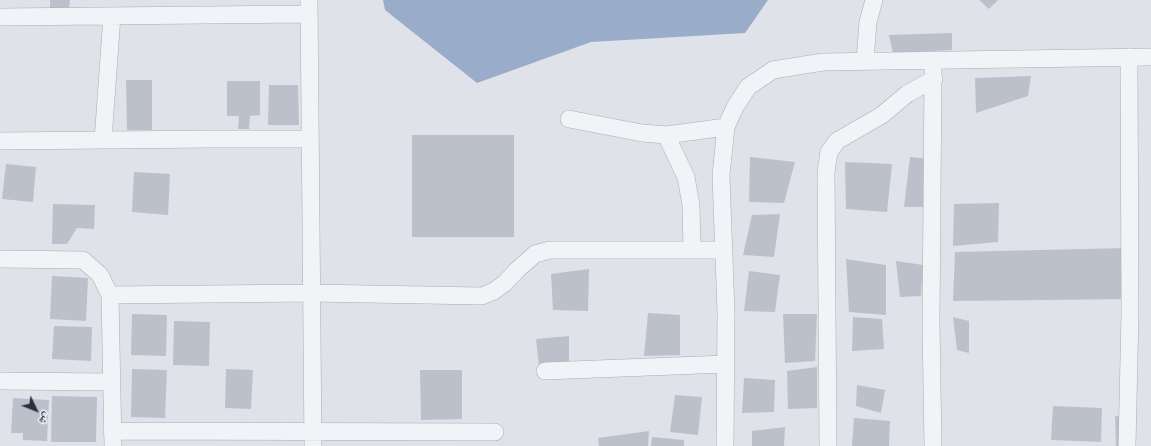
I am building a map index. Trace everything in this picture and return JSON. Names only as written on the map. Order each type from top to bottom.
[{"type":"street","points":[[864,61],[868,22],[874,0]]},
{"type":"street","points":[[0,17],[112,16],[309,7],[312,439]]},
{"type":"street","points":[[103,140],[112,16]]},
{"type":"street","points":[[1127,446],[1130,314],[1129,57]]},
{"type":"street","points":[[725,446],[726,313],[721,176],[726,128],[735,106],[748,87],[773,70],[823,62],[1151,57]]},
{"type":"street","points":[[933,446],[931,324],[934,60]]},
{"type":"street","points":[[828,446],[826,172],[829,152],[837,141],[882,115],[907,94],[934,79]]},
{"type":"street","points":[[569,119],[642,133],[666,135],[726,128]]},
{"type":"street","points":[[666,135],[686,177],[691,205],[692,250]]},
{"type":"street","points":[[0,141],[214,138],[310,139]]},
{"type":"street","points":[[110,295],[311,293],[482,296],[494,291],[505,283],[535,254],[550,250],[724,250]]},
{"type":"street","points":[[0,259],[83,260],[100,275],[110,295],[113,438],[312,439],[495,432]]},
{"type":"street","points":[[545,371],[726,364]]},
{"type":"street","points":[[0,381],[111,382]]},
{"type":"water","points":[[383,0],[768,0],[745,33],[591,42],[477,83],[385,10]]},
{"type":"building","points":[[50,0],[70,0],[69,9],[50,9]]},
{"type":"building","points":[[979,0],[998,0],[989,9]]},
{"type":"building","points":[[952,33],[952,50],[893,53],[889,35]]},
{"type":"building","points":[[1031,76],[1028,96],[976,113],[975,78]]},
{"type":"building","points":[[126,80],[152,80],[152,130],[127,130]]},
{"type":"building","points":[[227,81],[260,81],[260,115],[250,116],[249,129],[238,129],[239,116],[227,116]]},
{"type":"building","points":[[269,85],[298,85],[299,125],[268,125]]},
{"type":"building","points":[[412,135],[514,135],[514,237],[412,237]]},
{"type":"building","points":[[750,157],[795,162],[784,203],[749,202]]},
{"type":"building","points":[[910,157],[933,159],[932,207],[904,207]]},
{"type":"building","points":[[845,162],[892,164],[887,212],[846,209]]},
{"type":"building","points":[[6,164],[36,167],[33,202],[2,199]]},
{"type":"building","points":[[134,172],[170,174],[168,215],[132,212]]},
{"type":"building","points":[[999,203],[998,242],[953,246],[954,204]]},
{"type":"building","points":[[53,204],[95,205],[94,229],[77,228],[67,244],[52,244]]},
{"type":"building","points":[[780,214],[774,257],[743,255],[752,215]]},
{"type":"building","points":[[1127,248],[1130,299],[953,301],[955,252]]},
{"type":"building","points":[[846,259],[886,265],[886,315],[849,312]]},
{"type":"building","points":[[896,261],[923,265],[921,296],[900,297]]},
{"type":"building","points":[[589,269],[588,311],[553,310],[551,274]]},
{"type":"building","points":[[749,271],[780,275],[775,312],[744,311]]},
{"type":"building","points":[[52,276],[88,278],[86,321],[50,319]]},
{"type":"building","points":[[648,313],[680,315],[680,355],[644,356]]},
{"type":"building","points":[[132,314],[167,315],[166,356],[131,355]]},
{"type":"building","points":[[783,314],[817,314],[815,361],[785,363]]},
{"type":"building","points":[[853,317],[882,319],[884,349],[852,351]]},
{"type":"building","points":[[953,317],[969,321],[969,353],[957,350]]},
{"type":"building","points":[[174,321],[210,322],[209,366],[173,365]]},
{"type":"building","points":[[54,326],[92,327],[91,361],[52,359]]},
{"type":"building","points":[[569,336],[569,363],[539,366],[536,339]]},
{"type":"building","points":[[817,367],[817,408],[788,409],[787,371]]},
{"type":"building","points":[[132,369],[167,370],[165,418],[131,417]]},
{"type":"building","points":[[226,369],[253,370],[251,409],[225,408]]},
{"type":"building","points":[[420,370],[462,370],[462,419],[421,420]]},
{"type":"building","points":[[744,378],[775,380],[774,412],[742,413]]},
{"type":"building","points":[[857,385],[885,390],[881,413],[856,406]]},
{"type":"building","points":[[675,395],[702,397],[698,435],[670,432]]},
{"type":"building","points":[[52,396],[97,397],[96,442],[51,442]]},
{"type":"building","points":[[13,398],[49,400],[47,441],[23,440],[23,433],[11,433]]},
{"type":"building","points":[[1053,406],[1102,408],[1101,442],[1051,440]]},
{"type":"building","points":[[1115,416],[1128,417],[1127,446],[1116,446]]},
{"type":"building","points":[[854,418],[890,421],[889,446],[852,446]]},
{"type":"building","points":[[785,427],[784,446],[752,446],[752,431]]},
{"type":"building","points":[[649,431],[648,446],[599,446],[598,438]]},
{"type":"building","points":[[652,437],[684,440],[684,446],[651,446]]}]
